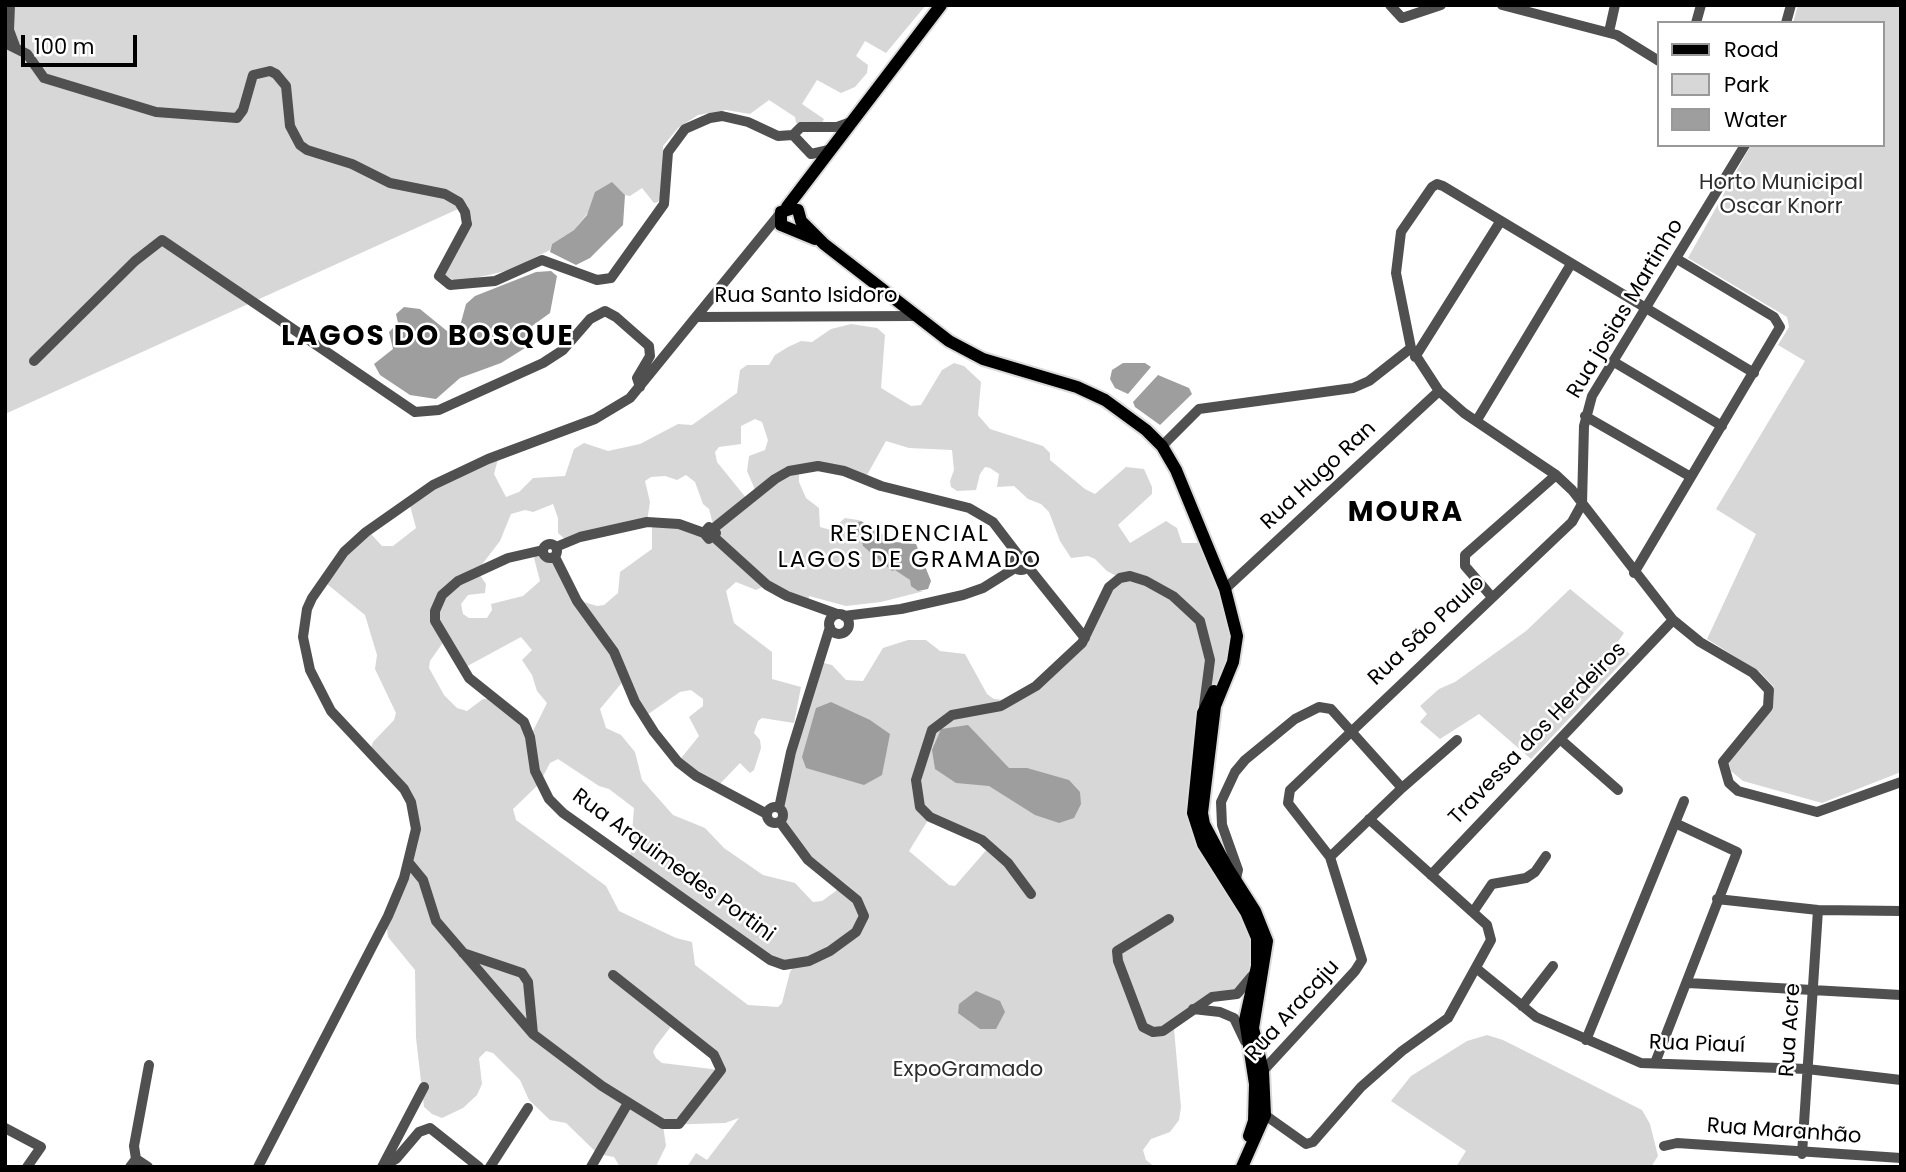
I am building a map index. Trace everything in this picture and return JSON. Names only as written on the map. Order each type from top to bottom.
[{"type":"main road","points":[[805,181],[941,5]]},
{"type":"main road","points":[[791,218],[805,181],[811,154]]},
{"type":"main road","points":[[791,218],[814,170]]},
{"type":"main road","points":[[791,218],[949,341],[983,359],[1092,393],[1135,421],[1162,446],[1177,470],[1225,589],[1237,636],[1229,672],[1208,714]]},
{"type":"main road","points":[[1229,672],[1208,695],[1202,813],[1234,878],[1255,929],[1259,951],[1245,1020],[1260,1111],[1233,1167]]},
{"type":"main road","points":[[1234,878],[1259,920],[1267,942],[1253,1028],[1263,1071],[1260,1111],[1242,1167]]},
{"type":"street","points":[[10,5],[10,44],[27,54],[44,78],[156,112],[237,118],[243,110],[253,75],[270,71],[276,74],[286,86],[290,126],[300,145],[307,150],[352,164],[390,183],[445,194],[459,202],[465,212],[467,224],[439,276],[450,285],[495,281],[542,260],[597,280],[611,278],[664,204],[668,152],[685,129],[710,118],[722,116],[748,122],[778,136],[793,135],[800,127],[837,127],[851,122]]},
{"type":"street","points":[[1390,5],[1402,18],[1441,5]]},
{"type":"street","points":[[1502,5],[1609,32],[1658,60]]},
{"type":"street","points":[[1609,32],[1615,5]]},
{"type":"street","points":[[793,135],[811,154],[829,150]]},
{"type":"street","name":"Rua josias Martinho","points":[[1582,503],[1585,416],[1592,396],[1647,310],[1744,147]]},
{"type":"street","points":[[1754,373],[1437,184],[1401,232],[1397,247],[1396,273],[1413,352],[1439,391],[1451,404],[1556,475],[1582,503],[1673,620],[1700,642],[1763,681],[1771,699],[1768,707],[1723,762],[1729,783],[1738,791],[1817,812],[1901,782]]},
{"type":"street","points":[[263,1165],[369,954],[409,863],[415,829],[411,802],[384,764],[331,711],[310,670],[303,637],[307,609],[312,598],[344,552],[366,532],[433,485],[488,459],[594,419],[629,398],[761,235],[791,218]]},
{"type":"street","points":[[1162,446],[1199,409],[1353,388],[1369,381],[1413,352],[1500,222]]},
{"type":"street","points":[[34,361],[135,261],[155,243],[163,240],[415,412],[439,410],[543,363],[563,350],[590,319],[605,311],[616,317],[649,346],[650,356],[637,378],[640,387]]},
{"type":"street","points":[[1634,573],[1780,327],[1774,317],[1677,260]]},
{"type":"street","points":[[1477,420],[1571,264]]},
{"type":"street","name":"Rua Santo Isidoro","points":[[697,317],[915,316]]},
{"type":"street","points":[[1614,362],[1722,426]]},
{"type":"street","name":"Rua Hugo Ran","points":[[1225,589],[1439,391]]},
{"type":"street","points":[[1585,416],[1691,477]]},
{"type":"street","points":[[711,533],[775,479],[789,471],[818,466],[844,471],[891,489],[969,508],[993,522],[1019,556],[1027,559],[1028,567],[1086,638]]},
{"type":"street","points":[[1492,596],[1465,566],[1465,555],[1556,475]]},
{"type":"street","name":"Rua São Paulo","points":[[1330,858],[1288,803],[1294,784],[1492,596],[1563,533],[1582,503]]},
{"type":"street","points":[[835,619],[791,752],[779,808],[783,816],[780,822],[771,822],[767,814],[696,776],[678,762],[635,702],[614,652],[577,601],[555,552],[580,537],[647,522],[680,524],[711,533],[767,584],[835,619],[844,631]]},
{"type":"street","name":"Rua Arquimedes Portini","points":[[555,552],[549,544],[543,550],[508,558],[477,571],[449,588],[437,604],[435,621],[461,669],[478,687],[517,715],[528,728],[539,784],[556,806],[770,960],[785,965],[809,961],[830,951],[856,932],[864,916],[857,900],[808,860],[780,822]]},
{"type":"street","points":[[1016,568],[1014,563],[1019,556]]},
{"type":"street","points":[[1016,568],[1023,571],[1028,567]]},
{"type":"street","points":[[835,619],[963,595],[983,588],[1016,568]]},
{"type":"street","points":[[1031,894],[1008,863],[982,840],[924,813],[918,800],[916,780],[928,740],[939,723],[952,715],[1001,706],[1025,695],[1086,638],[1109,587],[1130,576],[1146,581],[1173,596],[1200,621],[1209,649],[1208,695]]},
{"type":"street","points":[[820,658],[844,631],[876,613]]},
{"type":"street","points":[[835,619],[844,631]]},
{"type":"street","name":"Travessa dos Herdeiros","points":[[1431,875],[1673,620]]},
{"type":"street","points":[[1234,878],[1220,811],[1224,793],[1240,766],[1271,735],[1319,707],[1331,709],[1402,788]]},
{"type":"street","points":[[1560,739],[1618,790]]},
{"type":"street","points":[[1330,858],[1402,788],[1457,740]]},
{"type":"street","points":[[1586,1040],[1684,802]]},
{"type":"street","points":[[767,814],[770,808],[779,808]]},
{"type":"street","points":[[1260,1111],[1309,1144],[1361,1087],[1391,1060],[1448,1018],[1476,968],[1491,934],[1473,912],[1369,819]]},
{"type":"street","points":[[1655,1063],[1737,852],[1675,823]]},
{"type":"street","points":[[1473,912],[1492,884],[1526,878],[1535,872],[1546,856]]},
{"type":"street","name":"Rua Aracaju","points":[[1255,1084],[1263,1071],[1360,964],[1362,953],[1330,858]]},
{"type":"street","points":[[409,863],[423,880],[436,921],[533,1034],[628,1103],[663,1124],[679,1124],[721,1070],[715,1055],[613,975]]},
{"type":"street","points":[[1717,900],[1818,910],[1901,911]]},
{"type":"street","name":"Rua Acre","points":[[1802,1154],[1818,910]]},
{"type":"street","points":[[1169,919],[1124,944],[1117,951],[1118,961],[1143,1027],[1153,1032],[1163,1031],[1212,997],[1237,994],[1257,966]]},
{"type":"street","points":[[463,953],[522,973],[528,982],[533,1034]]},
{"type":"street","points":[[1522,1006],[1553,966]]},
{"type":"street","name":"Rua Piauí","points":[[1476,968],[1536,1017],[1641,1063],[1807,1069],[1901,1080]]},
{"type":"street","points":[[1688,983],[1901,995]]},
{"type":"street","points":[[1193,1009],[1220,1012],[1234,1018],[1247,1045]]},
{"type":"street","points":[[148,1167],[133,1163],[149,1065]]},
{"type":"street","points":[[382,1167],[424,1087]]},
{"type":"street","points":[[590,1167],[628,1103]]},
{"type":"street","points":[[489,1167],[528,1108]]},
{"type":"street","points":[[5,1128],[41,1147],[27,1167]]},
{"type":"street","points":[[382,1167],[396,1159],[422,1129],[433,1129],[479,1167]]},
{"type":"street","name":"Rua Maranhão","points":[[1664,1146],[1677,1143],[1802,1154],[1901,1158]]},
{"type":"green space","points":[[5,5],[926,5],[886,53],[865,41],[856,56],[868,65],[867,73],[855,87],[841,93],[817,80],[802,104],[824,119],[822,123],[796,123],[795,117],[769,100],[750,114],[726,110],[698,115],[678,128],[663,146],[662,195],[658,202],[654,203],[642,188],[630,196],[625,195],[612,183],[574,230],[552,244],[550,250],[510,270],[458,282],[444,275],[470,227],[472,220],[467,205],[5,414]]},
{"type":"green space","name":"Horto Municipal Oscar Knorr","points":[[1798,5],[1901,5],[1901,772],[1822,803],[1743,781],[1731,771],[1729,763],[1733,755],[1773,709],[1774,687],[1760,672],[1707,639],[1756,534],[1716,509],[1805,361],[1778,345],[1789,327],[1787,317],[1688,258],[1750,147],[1885,147],[1885,21],[1794,21]]},
{"type":"green space","name":"ExpoGramado","points":[[851,324],[877,328],[885,335],[881,388],[911,406],[921,405],[942,370],[954,363],[964,366],[981,382],[978,415],[990,429],[1043,446],[1050,453],[1050,460],[1095,494],[1126,467],[1144,469],[1152,487],[1152,494],[1118,525],[1130,543],[1166,521],[1177,528],[1182,543],[1198,543],[1209,549],[1236,623],[1233,662],[1193,813],[1246,912],[1259,951],[1242,990],[1218,996],[1174,1029],[1181,1107],[1179,1120],[1170,1132],[1151,1139],[1143,1150],[1146,1160],[1155,1167],[687,1167],[696,1153],[707,1160],[739,1118],[725,1123],[663,1125],[666,1146],[657,1164],[660,1167],[620,1167],[614,1157],[598,1154],[566,1123],[550,1120],[529,1100],[520,1080],[493,1053],[486,1051],[479,1058],[482,1084],[477,1095],[463,1108],[442,1118],[424,1107],[416,1038],[415,970],[388,937],[387,929],[388,916],[416,829],[411,802],[370,751],[373,742],[394,720],[396,713],[375,669],[377,655],[365,615],[327,584],[344,552],[371,534],[382,546],[393,546],[416,528],[409,502],[499,455],[494,474],[506,497],[519,492],[533,478],[565,476],[574,449],[584,443],[608,451],[640,444],[678,424],[692,425],[737,393],[740,370],[747,365],[769,365],[775,355],[788,347],[801,341],[812,342],[831,329]],"holes":[[[755,419],[762,422],[768,440],[765,450],[749,456],[747,471],[756,492],[747,499],[717,462],[715,452],[719,447],[741,444],[741,426]],[[886,441],[909,448],[952,450],[954,470],[951,487],[957,491],[976,490],[980,474],[985,467],[990,468],[999,474],[997,487],[1014,486],[1049,512],[1060,541],[1071,558],[1088,556],[1120,578],[1106,591],[1076,650],[1014,701],[994,699],[987,694],[965,654],[940,651],[926,640],[908,640],[883,648],[863,681],[846,680],[832,665],[820,662],[779,808],[782,819],[829,879],[840,888],[822,901],[813,902],[795,883],[763,875],[724,848],[705,828],[673,815],[642,780],[635,752],[621,735],[606,728],[600,709],[625,679],[644,717],[680,692],[691,690],[703,699],[703,706],[689,717],[699,736],[678,762],[716,788],[740,763],[750,773],[754,770],[761,748],[760,740],[754,733],[758,721],[762,718],[794,723],[801,687],[772,679],[772,652],[734,623],[726,591],[736,582],[756,590],[767,585],[808,605],[809,596],[846,606],[881,602],[924,591],[918,591],[910,580],[864,542],[854,524],[861,521],[845,518],[831,530],[820,527],[819,508],[806,498],[799,482],[799,473],[831,467],[859,477],[867,475]],[[686,475],[695,482],[703,504],[709,509],[714,528],[704,533],[658,521],[652,527],[652,549],[620,572],[618,593],[604,605],[597,606],[577,600],[552,559],[543,553],[535,555],[534,558],[540,581],[523,596],[491,604],[492,610],[487,618],[469,618],[463,614],[461,604],[468,595],[485,593],[486,584],[477,571],[500,541],[511,514],[525,510],[533,512],[553,504],[558,518],[558,533],[567,541],[647,522],[650,502],[645,481],[651,477],[665,476],[677,480]],[[521,637],[532,650],[522,660],[532,675],[537,691],[547,703],[531,735],[495,699],[483,699],[467,711],[457,708],[444,695],[429,668],[430,661],[444,641],[462,669]],[[558,759],[599,786],[609,789],[634,808],[630,859],[784,965],[795,965],[790,972],[782,1003],[778,1007],[748,1005],[695,965],[692,942],[676,938],[619,911],[606,886],[516,820],[513,809],[539,784],[550,763]],[[930,817],[989,847],[955,886],[949,885],[909,851]],[[673,1024],[714,1055],[720,1070],[662,1063],[653,1052]]]},
{"type":"green space","points":[[1570,589],[1624,633],[1617,643],[1630,654],[1531,759],[1479,714],[1440,739],[1420,722],[1427,714],[1420,706],[1439,689],[1455,682],[1526,631]]},
{"type":"green space","points":[[1487,1035],[1503,1040],[1642,1110],[1650,1124],[1658,1156],[1651,1167],[1456,1167],[1466,1151],[1391,1101],[1411,1076],[1467,1041]]},
{"type":"water","points":[[612,182],[625,195],[623,225],[590,258],[576,265],[550,252],[552,244],[574,230],[587,215],[595,192]]},
{"type":"water","points":[[551,271],[557,276],[550,313],[532,326],[533,343],[501,363],[460,378],[436,399],[410,395],[380,375],[374,364],[393,349],[389,332],[398,323],[396,314],[404,307],[420,309],[447,331],[460,326],[466,304],[475,296],[536,272]]},
{"type":"water","points":[[1123,363],[1145,363],[1151,367],[1128,394],[1115,388],[1110,379],[1112,370]]},
{"type":"water","points":[[1158,375],[1189,388],[1192,394],[1160,425],[1135,407],[1133,402]]},
{"type":"water","points":[[861,521],[895,542],[916,544],[931,581],[928,589],[918,591],[911,586],[910,580],[895,570],[892,571],[863,546],[860,533],[853,529],[854,524]]},
{"type":"water","points":[[831,702],[870,720],[890,734],[882,775],[864,785],[806,768],[802,757],[816,708]]},
{"type":"water","points":[[968,725],[1009,768],[1027,768],[1069,780],[1080,792],[1081,804],[1074,818],[1059,823],[1035,815],[989,786],[956,783],[935,769],[932,750],[941,729]]},
{"type":"water","points":[[976,991],[1000,1001],[1005,1012],[996,1029],[980,1029],[958,1013],[959,1004]]},
{"type":"district","name":"LAGOS DO BOSQUE","points":[[428,338]]},
{"type":"district","name":"MOURA","points":[[1406,514]]},
{"type":"district","name":"RESIDENCIAL LAGOS DE GRAMADO","points":[[910,548]]}]
